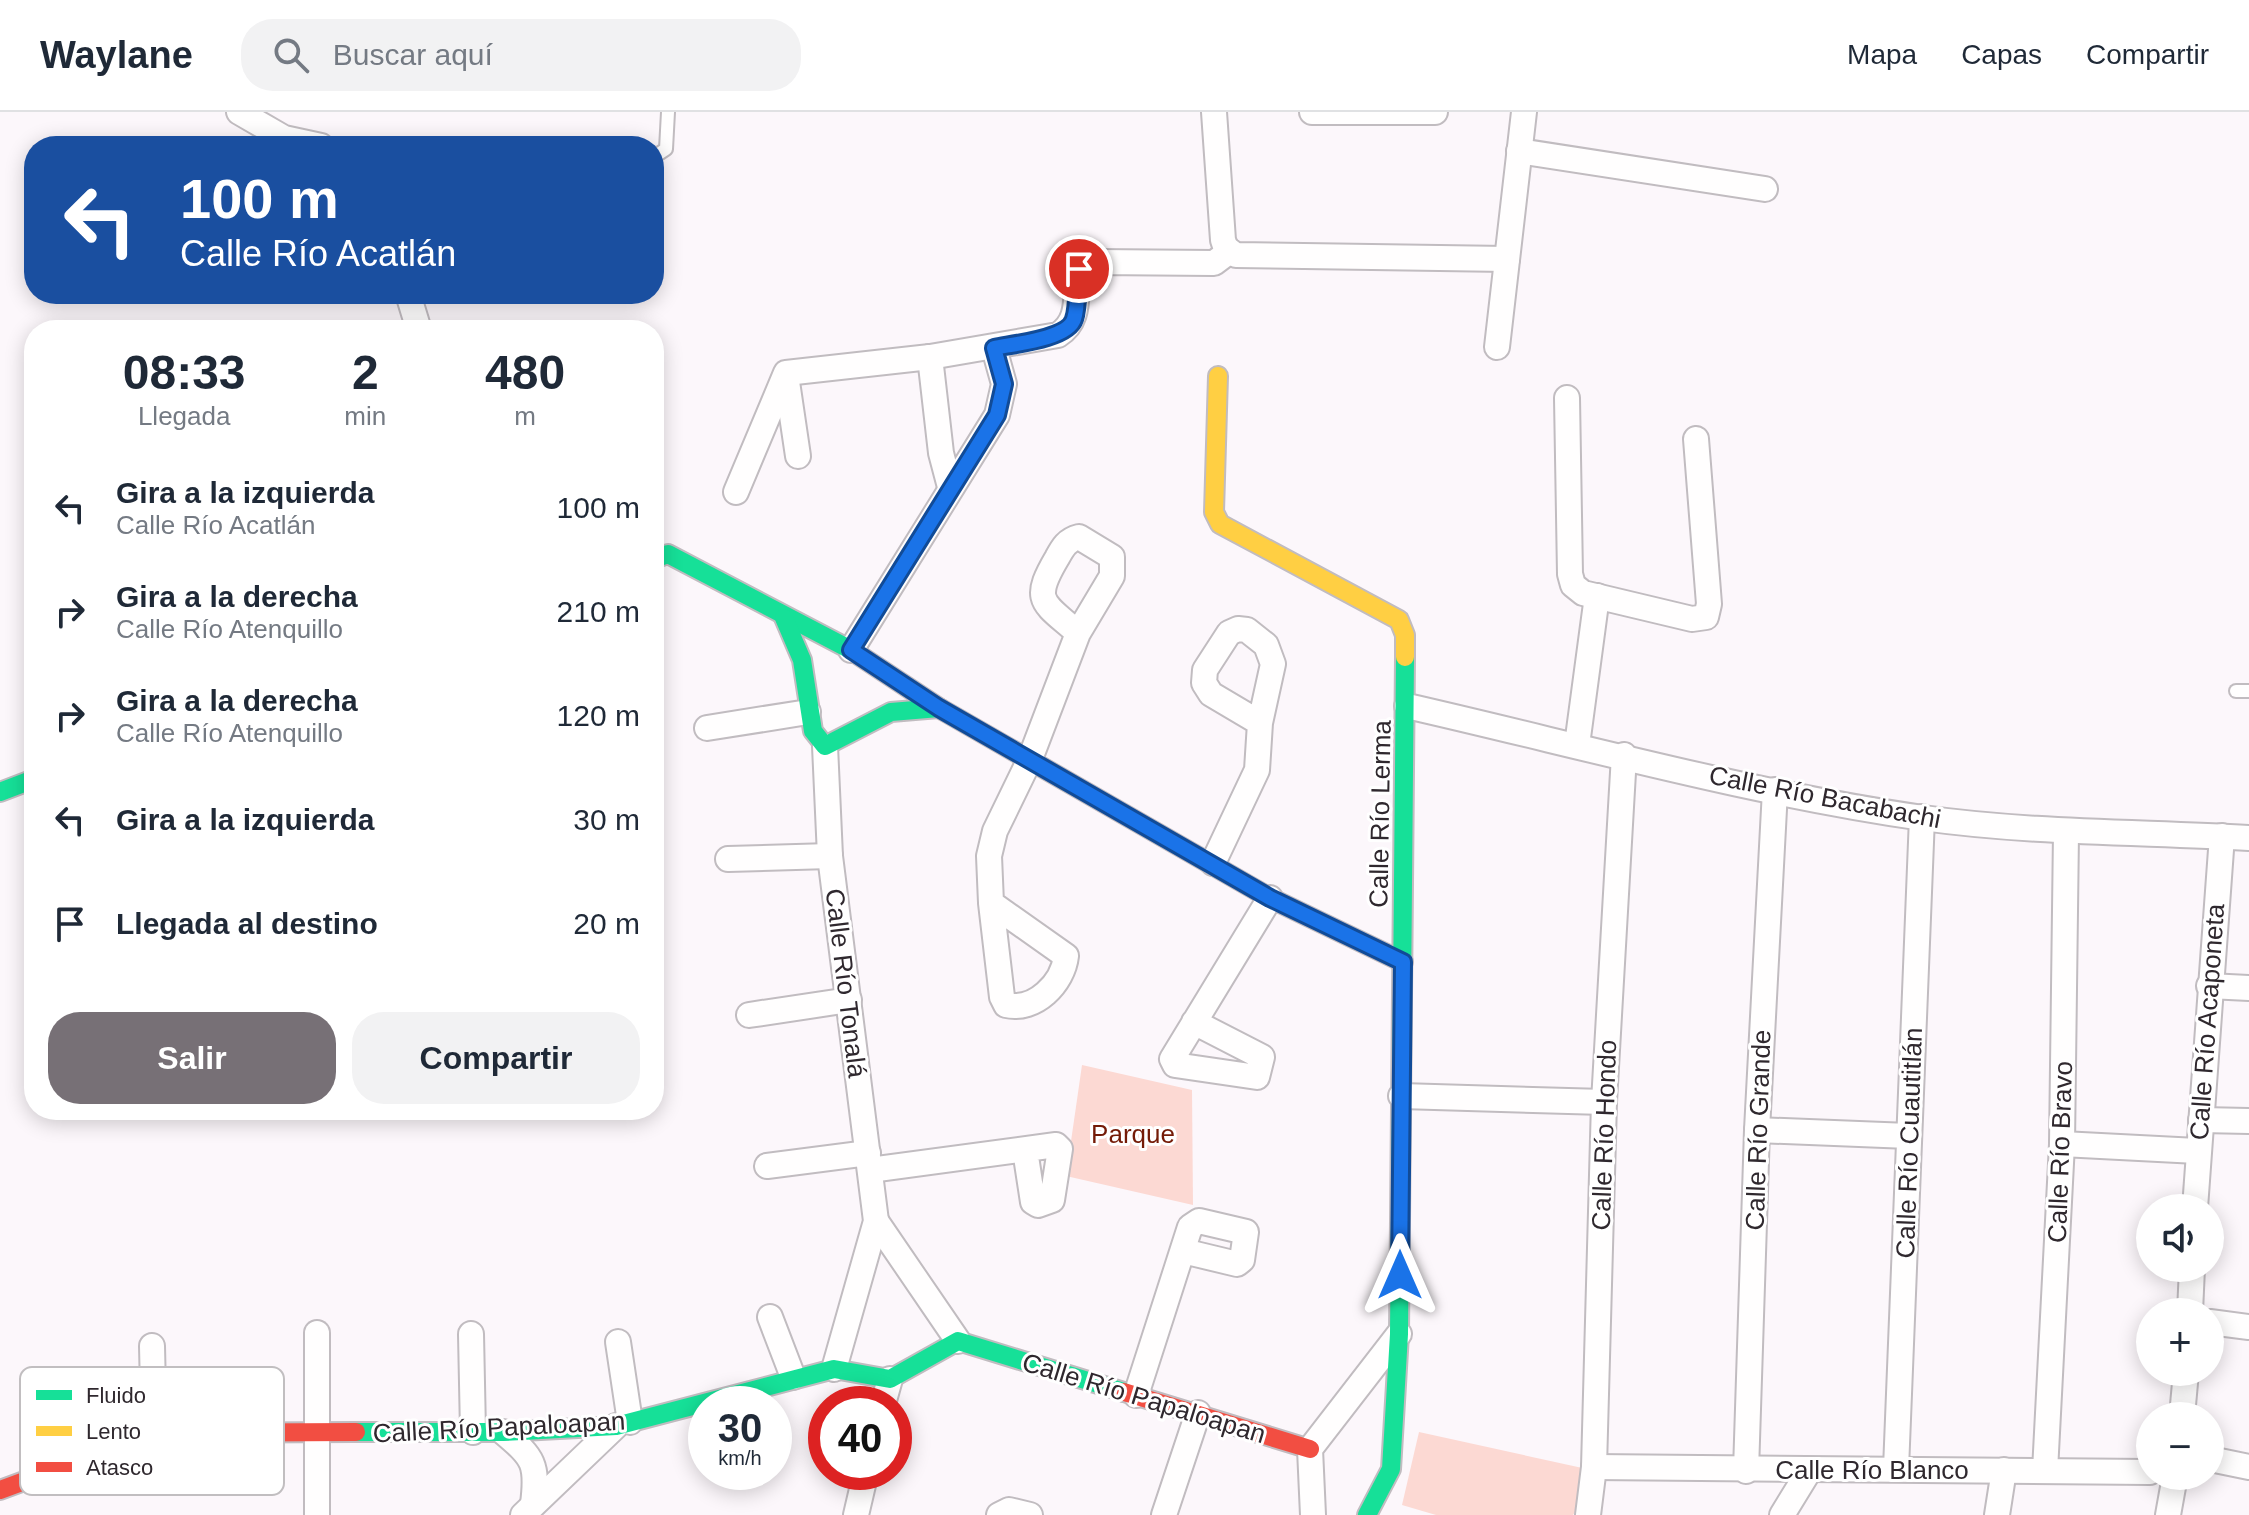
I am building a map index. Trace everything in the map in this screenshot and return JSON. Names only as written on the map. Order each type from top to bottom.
[{"type":"street","points":[[239,112],[281,136]]},
{"type":"street","points":[[1214,112],[1223,240],[1236,255],[1507,259]]},
{"type":"street","points":[[1312,112],[1435,112]]},
{"type":"street","points":[[1497,347],[1524,112]]},
{"type":"street","points":[[1519,151],[1765,189]]},
{"type":"street","points":[[786,373],[930,357],[1058,335],[1070,328],[1075,318],[1079,269],[1096,262],[1214,263],[1230,251]]},
{"type":"street","points":[[851,650],[997,415],[1004,384],[994,348]]},
{"type":"street","points":[[930,357],[941,453],[950,487]]},
{"type":"street","points":[[786,373],[798,456]]},
{"type":"street","points":[[736,492],[786,373]]},
{"type":"street","name":"Calle Río Lerma","points":[[1218,376],[1214,512],[1220,524],[1386,611],[1399,620],[1405,635],[1407,706],[1399,1334],[1391,1469],[1367,1515]]},
{"type":"street","points":[[1567,398],[1570,574],[1573,585],[1583,593],[1692,619],[1706,617],[1709,604],[1696,439]]},
{"type":"street","points":[[664,558],[851,650],[939,708],[1270,898],[1403,962]]},
{"type":"street","points":[[1577,745],[1597,596]]},
{"type":"street","points":[[784,618],[802,660],[813,731],[825,746],[891,712],[939,708]]},
{"type":"street","points":[[991,903],[989,856],[995,831],[1030,759],[1078,633]]},
{"type":"street","points":[[802,660],[826,639]]},
{"type":"street","points":[[891,712],[895,677]]},
{"type":"street","name":"Calle Río Bacabachi","points":[[1407,706],[1775,790],[1922,817],[2066,833],[2249,838]]},
{"type":"street","points":[[707,728],[808,712]]},
{"type":"street","points":[[1213,863],[1257,770],[1260,723]]},
{"type":"street","name":"Calle Río Tonalá","points":[[825,746],[830,856],[876,1221],[834,1369]]},
{"type":"street","name":"Calle Río Hondo","points":[[1588,1515],[1594,1467],[1604,1102],[1624,755]]},
{"type":"street","points":[[0,792],[24,783]]},
{"type":"street","name":"Calle Río Grande","points":[[1746,1471],[1757,1130],[1775,790]]},
{"type":"street","name":"Calle Río Cuautitlán","points":[[1896,1469],[1922,817]]},
{"type":"street","name":"Calle Río Bravo","points":[[2045,1471],[2062,1144],[2066,833]]},
{"type":"street","name":"Calle Río Acaponeta","points":[[2195,1194],[2222,836]]},
{"type":"street","points":[[728,859],[830,856]]},
{"type":"street","points":[[1194,1022],[1270,898]]},
{"type":"street","points":[[2209,986],[2249,988]]},
{"type":"street","points":[[749,1015],[849,1000]]},
{"type":"street","points":[[1401,1096],[1604,1102]]},
{"type":"street","points":[[2201,1120],[2249,1121]]},
{"type":"street","points":[[1757,1130],[1909,1136]]},
{"type":"street","points":[[2062,1144],[2197,1151]]},
{"type":"street","points":[[767,1166],[1025,1150]]},
{"type":"street","name":"Calle Río Tonalá","points":[[876,1221],[958,1341]]},
{"type":"street","points":[[1136,1395],[1183,1251],[1193,1222],[1246,1232],[1242,1260],[1231,1263],[1183,1251]]},
{"type":"street","points":[[770,1317],[793,1377]]},
{"type":"street","points":[[2224,1324],[2249,1327]]},
{"type":"street","points":[[317,1333],[317,1515]]},
{"type":"street","points":[[471,1334],[473,1432]]},
{"type":"street","points":[[1313,1515],[1310,1449],[1399,1334]]},
{"type":"street","points":[[888,1386],[890,1379],[958,1341]]},
{"type":"street","name":"Calle Río Papaloapan","points":[[958,1341],[1310,1449]]},
{"type":"street","points":[[528,1509],[623,1424],[618,1342]]},
{"type":"street","points":[[152,1346],[152,1367]]},
{"type":"street","name":"Calle Río Papaloapan","points":[[284,1434],[503,1432],[623,1424],[793,1377],[834,1369],[890,1379]]},
{"type":"street","points":[[1164,1515],[1198,1413]]},
{"type":"street","points":[[503,1432],[533,1460],[537,1473],[528,1509]]},
{"type":"street","points":[[2224,1462],[2249,1467]]},
{"type":"street","name":"Calle Río Blanco","points":[[1594,1467],[1746,1471],[2136,1472]]},
{"type":"street","points":[[1997,1515],[2004,1470]]},
{"type":"street","points":[[1782,1515],[1809,1471]]},
{"type":"street","name":"Calle Río Papaloapan","points":[[0,1490],[20,1483]]},
{"type":"street","points":[[850,1513],[859,1490]]},
{"type":"street","points":[[2168,1515],[2172,1490]]},
{"type":"street","points":[[999,1515],[1009,1510],[1030,1515]]},
{"type":"lane","points":[[664,150],[668,112]]},
{"type":"green space","name":"Parque","points":[[1082,1065],[1192,1090],[1193,1205],[1066,1176]]},
{"type":"green space","points":[[1419,1432],[1587,1469],[1587,1495],[1573,1515],[1436,1515],[1402,1505]]},
{"type":"traffic: fast","points":[[664,555],[668,554],[851,650],[939,708],[1270,898],[1403,962]]},
{"type":"traffic: fast","points":[[784,618],[802,660],[813,731],[825,746],[891,712],[939,708]]},
{"type":"traffic: fast","points":[[1367,1515],[1391,1469],[1399,1334],[1405,657]]},
{"type":"traffic: fast","points":[[0,792],[24,783]]},
{"type":"traffic: fast","points":[[356,1432],[503,1432],[616,1426],[834,1369],[890,1379],[958,1341],[1124,1392]]},
{"type":"traffic: slow","points":[[1218,376],[1214,512],[1220,524],[1399,620],[1405,635],[1405,657]]},
{"type":"traffic: jam","points":[[1124,1392],[1310,1449]]},
{"type":"traffic: jam","points":[[284,1432],[356,1432]]},
{"type":"traffic: jam","points":[[0,1490],[20,1483]]},
{"type":"route","points":[[1079,269],[1075,318],[1070,328],[1058,335],[994,348],[1004,384],[997,415],[851,650],[939,708],[1270,898],[1403,962],[1400,1275]]}]
